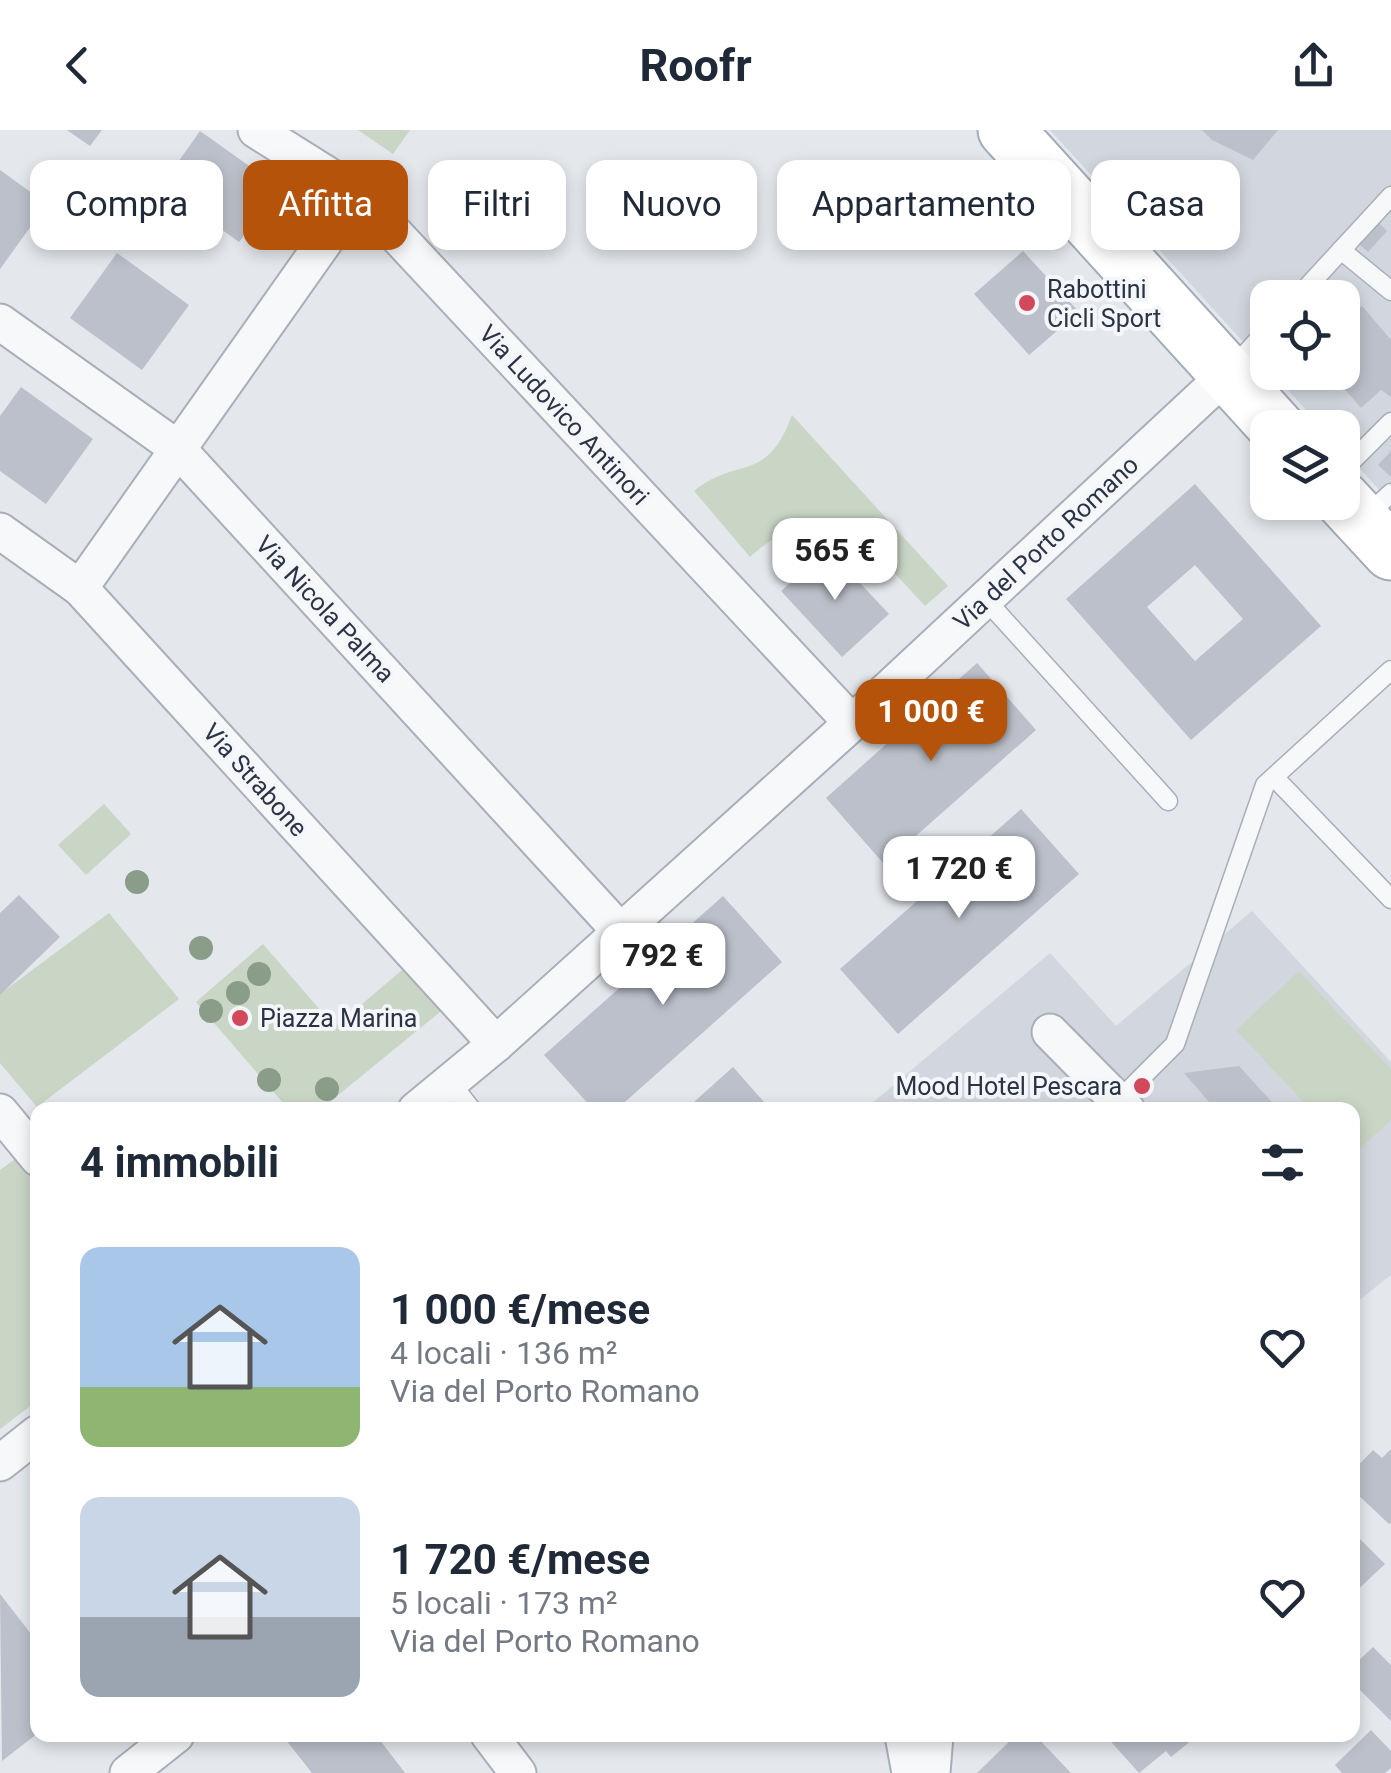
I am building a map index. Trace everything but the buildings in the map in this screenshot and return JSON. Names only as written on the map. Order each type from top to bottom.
[{"type":"main road","points":[[1006,130],[1261,410]]},
{"type":"street","name":"Via Ludovico Antinori","points":[[256,130],[304,160]]},
{"type":"street","name":"Via Ludovico Antinori","points":[[408,248],[852,723]]},
{"type":"street","points":[[80,588],[318,250]]},
{"type":"street","name":"Via Nicola Palma","points":[[0,322],[177,448],[620,930]]},
{"type":"street","name":"Via del Porto Romano","points":[[426,1102],[496,1044],[852,723],[1228,373]]},
{"type":"street","name":"Via Strabone","points":[[0,530],[80,588],[496,1044]]},
{"type":"street","points":[[1050,1032],[1120,1102]]},
{"type":"street","points":[[0,1112],[30,1148]]},
{"type":"street","points":[[0,1463],[30,1439]]},
{"type":"street","points":[[128,1773],[167,1742]]},
{"type":"street","points":[[494,1742],[518,1773]]},
{"type":"street","points":[[904,1742],[910,1773]]},
{"type":"street","points":[[932,1773],[934,1742]]},
{"type":"lane","points":[[1314,280],[1391,196]]},
{"type":"lane","points":[[1341,250],[1391,291]]},
{"type":"lane","points":[[1228,373],[1250,349]]},
{"type":"lane","points":[[1366,507],[1391,422]]},
{"type":"lane","points":[[985,600],[1168,802]]},
{"type":"lane","points":[[1126,1102],[1175,1044],[1265,785],[1391,670]]},
{"type":"lane","points":[[1274,777],[1391,899]]},
{"type":"lane","points":[[450,1082],[466,1102]]},
{"type":"shaded area","points":[[1050,130],[1391,130],[1391,503],[1360,469],[1360,410],[1306,410],[1288,390],[1360,390],[1360,280],[1250,280],[1250,349],[1159,250],[1240,250],[1240,160],[1091,160],[1091,175]]},
{"type":"shaded area","name":"Mood Hotel Pescara","points":[[1252,911],[1391,1062],[1391,1275],[1360,1299],[1360,1102],[873,1102],[1050,953],[1116,1026]]},
{"type":"green space","points":[[358,130],[410,130],[393,154]]},
{"type":"green space","points":[[792,415],[948,586],[925,606],[866,547],[825,527],[802,527],[777,537],[750,557],[694,491],[710,480],[761,460],[782,437]]},
{"type":"green space","points":[[104,804],[131,834],[86,875],[58,845]]},
{"type":"green space","points":[[109,913],[179,999],[44,1102],[33,1102],[0,1063],[0,994]]},
{"type":"green space","points":[[263,944],[335,1027],[408,965],[446,1007],[330,1102],[282,1102],[196,1002]]},
{"type":"green space","points":[[1299,971],[1391,1069],[1391,1120],[1360,1149],[1360,1102],[1304,1102],[1236,1030]]},
{"type":"green space","points":[[21,1155],[30,1167],[30,1406],[0,1429],[0,1170]]},
{"type":"place","name":"Rabottini Cicli Sport","points":[[1027,303]]},
{"type":"place","name":"Piazza Marina","points":[[240,1018]]},
{"type":"place","name":"Mood Hotel Pescara","points":[[1142,1086]]}]
